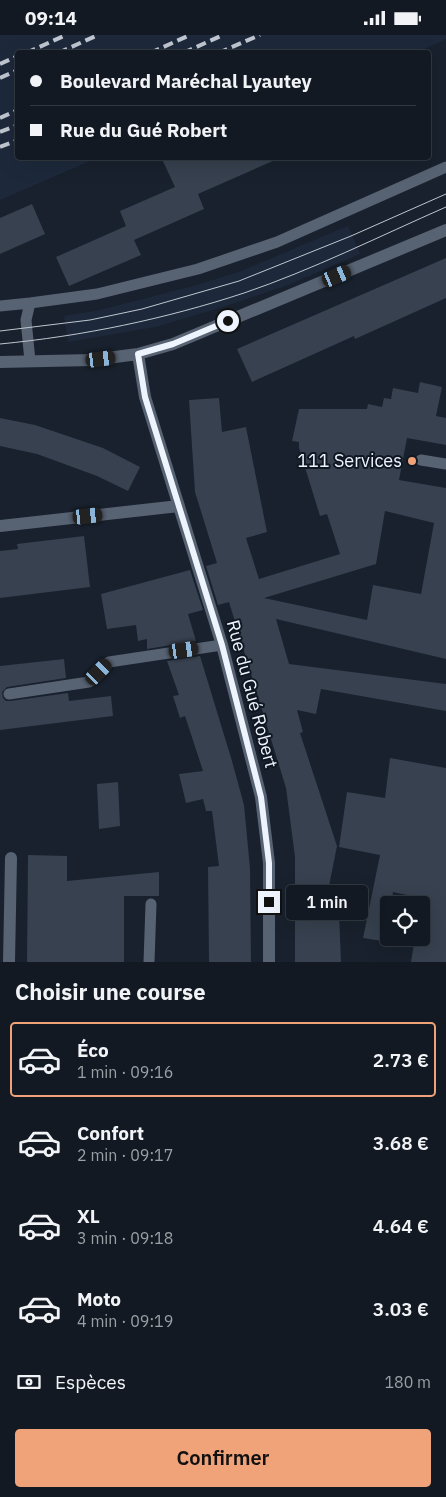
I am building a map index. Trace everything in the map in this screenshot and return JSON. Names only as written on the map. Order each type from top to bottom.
[{"type":"street","points":[[0,362],[85,361],[138,354],[173,344],[446,230]]},
{"type":"street","name":"Rue du Gué Robert","points":[[138,354],[145,397],[222,645],[261,797],[269,863],[269,962]]},
{"type":"street","points":[[0,526],[179,506]]},
{"type":"street","points":[[9,962],[12,858]]},
{"type":"lane","points":[[0,305],[97,294],[198,269],[277,242],[446,167]]},
{"type":"lane","points":[[30,303],[26,319],[30,361]]},
{"type":"lane","points":[[421,459],[446,464]]},
{"type":"lane","points":[[9,694],[89,682],[109,662],[222,645]]},
{"type":"lane","points":[[149,962],[150,904]]},
{"type":"shaded area","points":[[0,35],[446,35],[446,39],[422,50],[15,50],[15,160],[92,160],[0,200]]},
{"type":"shaded area","points":[[348,226],[360,254],[288,285],[155,327],[68,342],[64,316],[100,310],[197,285],[241,271]]},
{"type":"building","points":[[162,160],[275,160],[198,194],[204,209],[134,240],[141,255],[69,286],[56,257],[126,226],[120,211],[175,187]]},
{"type":"building","points":[[32,204],[45,234],[0,254],[0,218]]},
{"type":"building","points":[[446,258],[446,298],[355,339],[354,336],[252,382],[237,349]]},
{"type":"building","points":[[420,382],[442,387],[436,416],[446,418],[446,445],[407,438],[399,480],[446,488],[446,659],[276,619],[289,664],[446,684],[446,711],[321,689],[316,714],[297,710],[303,732],[300,733],[337,846],[329,886],[338,888],[341,962],[295,962],[295,857],[286,788],[229,602],[218,605],[206,566],[217,563],[195,492],[189,400],[219,398],[222,432],[246,427],[267,532],[246,538],[259,579],[340,554],[327,514],[320,516],[299,448],[299,442],[292,441],[299,409],[367,409],[368,404],[382,407],[384,398],[391,399],[393,388],[418,393]],"holes":[[[385,511],[434,523],[421,594],[373,585],[367,620],[264,598],[376,564]]]},
{"type":"building","points":[[0,418],[35,425],[103,448],[140,467],[128,491],[97,476],[37,454],[0,446]]},
{"type":"building","points":[[84,536],[90,587],[0,598],[0,551],[18,549],[17,544]]},
{"type":"building","points":[[190,570],[203,610],[188,614],[196,641],[147,649],[147,639],[138,641],[136,625],[107,629],[101,594]]},
{"type":"building","points":[[200,656],[244,805],[250,868],[251,962],[209,962],[208,867],[219,866],[212,811],[206,811],[203,799],[186,803],[179,774],[203,771],[185,716],[180,718],[173,696],[179,695],[167,661]]},
{"type":"building","points":[[64,659],[66,678],[7,687],[2,692],[3,698],[6,701],[10,701],[68,693],[69,701],[111,696],[113,716],[0,730],[0,666]]},
{"type":"building","points":[[390,758],[446,768],[446,962],[411,962],[414,946],[430,946],[430,896],[412,896],[393,892],[392,896],[380,896],[380,941],[363,938],[380,855],[339,847],[347,792],[385,798]]},
{"type":"building","points":[[118,782],[120,826],[99,829],[97,784]]},
{"type":"building","points":[[28,855],[67,856],[67,881],[159,872],[159,896],[124,896],[124,962],[27,962]]},
{"type":"tram line","points":[[0,331],[90,320],[142,309],[239,281],[351,236],[446,194]]},
{"type":"tram line","points":[[0,344],[31,341],[124,325],[184,311],[244,293],[295,274],[446,207]]},
{"type":"railway","points":[[33,50],[66,35]]},
{"type":"railway","points":[[65,50],[98,35]]},
{"type":"railway","points":[[157,50],[190,35]]},
{"type":"railway","points":[[190,50],[223,35]]},
{"type":"railway","points":[[225,50],[260,35]]},
{"type":"railway","points":[[0,64],[15,57]]},
{"type":"railway","points":[[0,78],[15,71]]},
{"type":"railway","points":[[0,118],[15,111]]},
{"type":"railway","points":[[0,132],[15,126]]},
{"type":"railway","points":[[0,147],[15,141]]},
{"type":"place","name":"111 Services","points":[[412,461]]},
{"type":"route","points":[[228,321],[173,344],[138,354],[145,397],[222,645],[261,797],[269,863],[269,902]]}]
